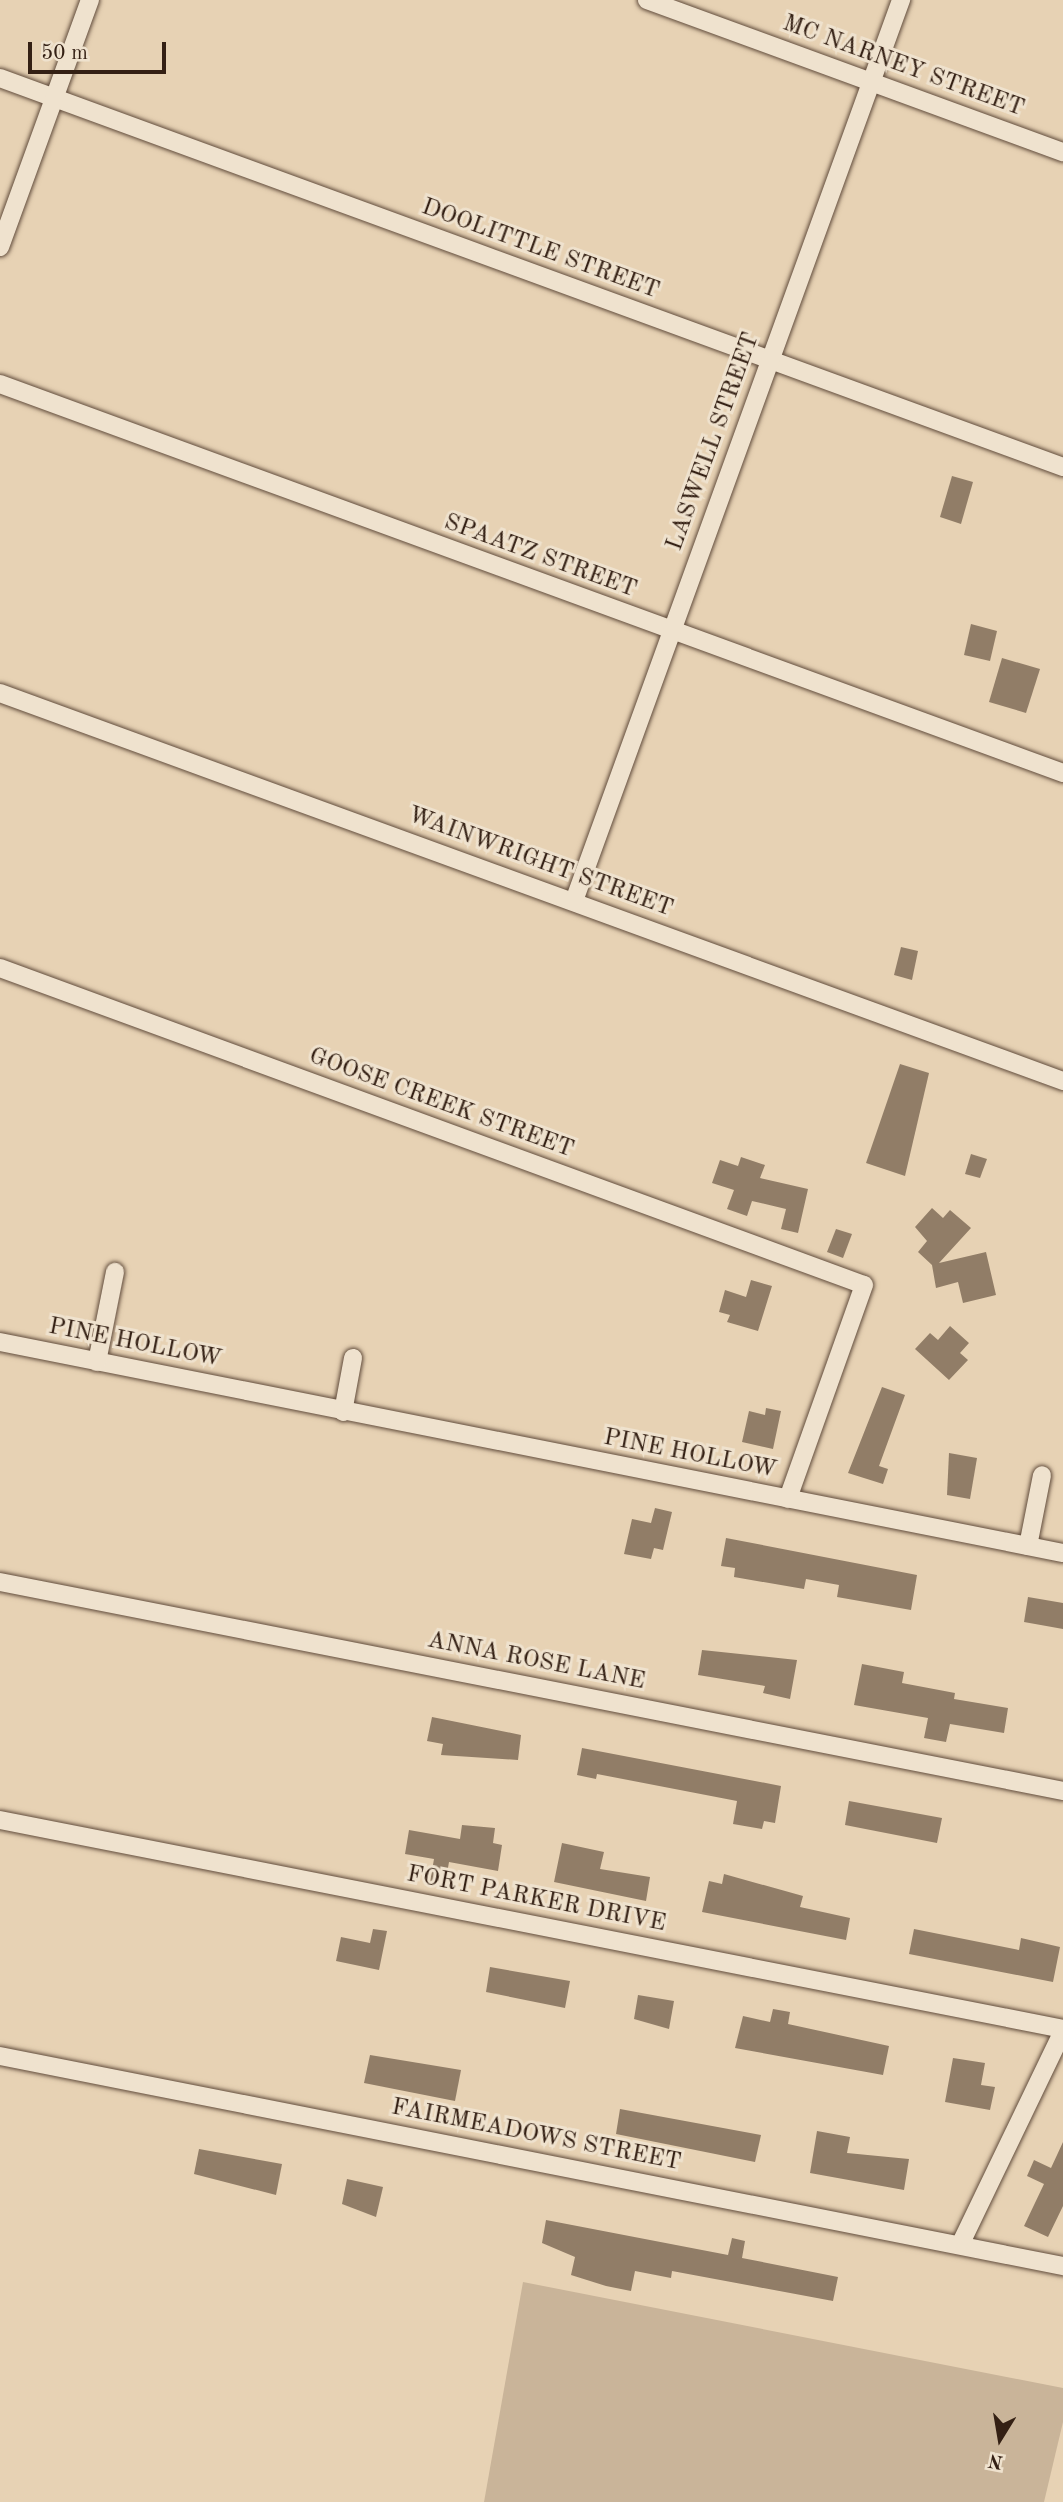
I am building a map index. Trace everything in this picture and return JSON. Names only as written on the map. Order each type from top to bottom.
[{"type":"street","points":[[0,247],[90,0]]},
{"type":"street","name":"MC NARNEY STREET","points":[[647,0],[1063,152]]},
{"type":"street","name":"LASWELL STREET","points":[[573,901],[901,0]]},
{"type":"street","name":"DOOLITTLE STREET","points":[[0,78],[1063,467]]},
{"type":"street","name":"SPAATZ STREET","points":[[0,384],[1063,774]]},
{"type":"street","name":"WAINWRIGHT STREET","points":[[0,693],[1063,1081]]},
{"type":"street","name":"GOOSE CREEK STREET","points":[[0,968],[864,1285],[788,1499]]},
{"type":"street","points":[[97,1362],[115,1272]]},
{"type":"street","name":"PINE HOLLOW","points":[[0,1342],[1063,1553]]},
{"type":"street","points":[[343,1412],[353,1358]]},
{"type":"street","points":[[1028,1546],[1042,1475]]},
{"type":"street","name":"ANNA ROSE LANE","points":[[0,1582],[1063,1791]]},
{"type":"street","name":"FORT PARKER DRIVE","points":[[0,1820],[1063,2030]]},
{"type":"street","points":[[960,2245],[1063,2030]]},
{"type":"street","name":"FAIRMEADOWS STREET","points":[[0,2056],[1063,2266]]},
{"type":"shaded area","points":[[523,2282],[1063,2388],[1063,2422],[1044,2502],[484,2502]]},
{"type":"building","points":[[952,476],[973,482],[961,524],[940,517]]},
{"type":"building","points":[[971,624],[997,631],[990,661],[964,655]]},
{"type":"building","points":[[1002,658],[1040,669],[1026,713],[989,702]]},
{"type":"building","points":[[901,947],[918,951],[912,980],[894,975]]},
{"type":"building","points":[[900,1064],[929,1073],[905,1176],[866,1163]]},
{"type":"building","points":[[971,1154],[987,1159],[980,1178],[965,1174]]},
{"type":"building","points":[[741,1157],[765,1165],[760,1178],[808,1189],[798,1233],[781,1229],[786,1209],[752,1201],[747,1216],[727,1209],[734,1190],[712,1183],[720,1160],[738,1166]]},
{"type":"building","points":[[932,1208],[943,1218],[950,1210],[971,1228],[939,1263],[986,1252],[996,1295],[963,1303],[958,1282],[936,1288],[932,1265],[918,1252],[927,1241],[915,1227]]},
{"type":"building","points":[[836,1229],[852,1234],[843,1258],[827,1252]]},
{"type":"building","points":[[751,1280],[772,1286],[758,1331],[727,1322],[730,1315],[719,1312],[725,1290],[746,1297]]},
{"type":"building","points":[[950,1326],[969,1343],[960,1353],[968,1360],[949,1380],[915,1349],[930,1333],[938,1340]]},
{"type":"building","points":[[882,1387],[905,1395],[879,1466],[888,1469],[883,1484],[848,1473]]},
{"type":"building","points":[[766,1408],[781,1411],[773,1449],[742,1442],[749,1411],[765,1415]]},
{"type":"building","points":[[949,1453],[977,1458],[970,1499],[947,1495]]},
{"type":"building","points":[[655,1508],[672,1512],[663,1550],[654,1548],[651,1559],[624,1554],[632,1519],[651,1523]]},
{"type":"building","points":[[726,1538],[917,1575],[911,1610],[837,1597],[839,1585],[806,1579],[804,1589],[734,1577],[735,1568],[721,1566]]},
{"type":"building","points":[[1028,1597],[1063,1603],[1063,1629],[1024,1622]]},
{"type":"building","points":[[702,1650],[797,1660],[790,1699],[763,1693],[765,1686],[698,1675]]},
{"type":"building","points":[[862,1664],[904,1672],[902,1683],[955,1693],[954,1699],[1008,1708],[1004,1733],[950,1724],[946,1742],[924,1738],[928,1718],[854,1705]]},
{"type":"building","points":[[432,1717],[521,1735],[518,1760],[441,1755],[443,1744],[427,1741]]},
{"type":"building","points":[[582,1748],[781,1786],[775,1823],[764,1821],[762,1829],[733,1824],[737,1801],[597,1774],[596,1779],[577,1775]]},
{"type":"building","points":[[849,1801],[942,1818],[937,1843],[845,1825]]},
{"type":"building","points":[[462,1825],[495,1828],[493,1843],[502,1845],[498,1871],[449,1862],[445,1885],[430,1882],[434,1859],[405,1854],[409,1830],[460,1839]]},
{"type":"building","points":[[562,1843],[604,1852],[600,1869],[650,1877],[646,1901],[554,1882]]},
{"type":"building","points":[[724,1874],[803,1896],[800,1907],[850,1918],[846,1940],[702,1912],[709,1881],[722,1884]]},
{"type":"building","points":[[373,1929],[387,1931],[379,1970],[336,1961],[341,1937],[370,1943]]},
{"type":"building","points":[[914,1929],[1019,1950],[1021,1938],[1060,1947],[1053,1982],[909,1954]]},
{"type":"building","points":[[490,1967],[570,1981],[565,2008],[486,1992]]},
{"type":"building","points":[[638,1995],[674,2001],[669,2029],[634,2019]]},
{"type":"building","points":[[773,2009],[790,2012],[788,2024],[889,2046],[883,2075],[735,2048],[743,2016],[770,2022]]},
{"type":"building","points":[[370,2055],[461,2070],[455,2101],[364,2083]]},
{"type":"building","points":[[953,2058],[985,2063],[981,2085],[995,2087],[990,2110],[945,2102]]},
{"type":"building","points":[[620,2109],[761,2135],[755,2162],[616,2134]]},
{"type":"building","points":[[817,2131],[850,2137],[847,2153],[909,2159],[904,2190],[810,2173]]},
{"type":"building","points":[[1063,2142],[1063,2206],[1048,2237],[1024,2226],[1044,2184],[1027,2176],[1034,2160],[1051,2168]]},
{"type":"building","points":[[199,2149],[282,2164],[276,2195],[194,2174]]},
{"type":"building","points":[[347,2179],[383,2187],[376,2217],[342,2204]]},
{"type":"building","points":[[546,2220],[728,2255],[732,2238],[745,2241],[742,2258],[838,2277],[833,2301],[672,2271],[671,2278],[635,2271],[631,2291],[606,2286],[571,2275],[575,2257],[542,2243]]}]
